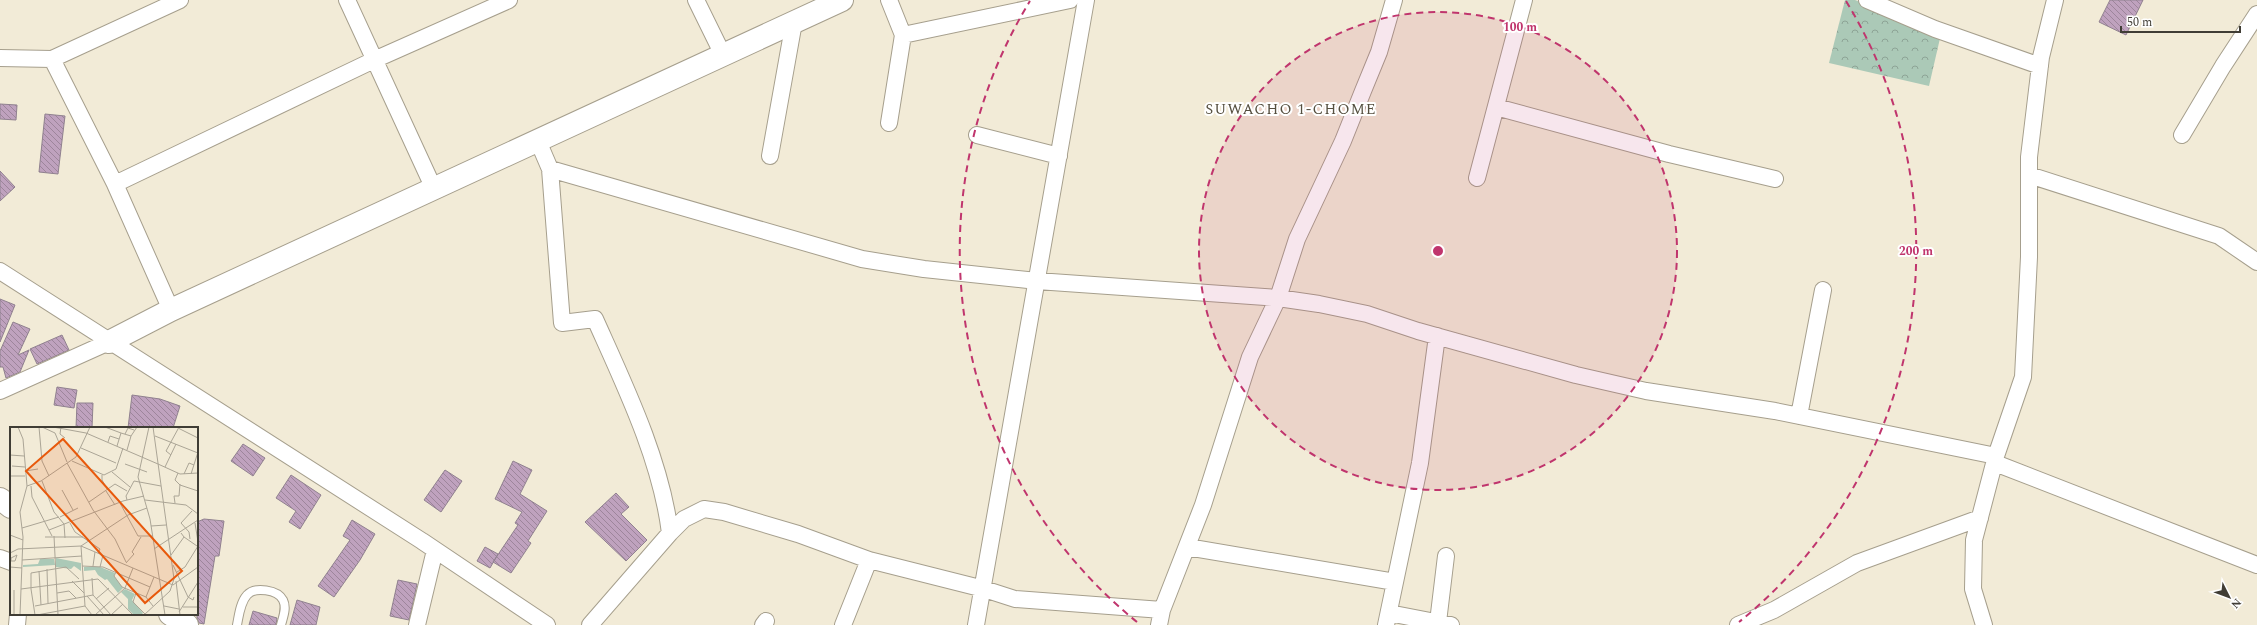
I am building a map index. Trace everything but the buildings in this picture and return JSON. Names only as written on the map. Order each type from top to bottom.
[{"type":"main road","points":[[110,342],[172,310],[794,22],[812,6],[842,0]]},
{"type":"main road","points":[[0,499],[10,506]]},
{"type":"main road","points":[[172,615],[187,625]]},
{"type":"street","points":[[0,58],[52,59],[178,0]]},
{"type":"street","points":[[347,0],[434,189]]},
{"type":"street","points":[[115,184],[374,60],[509,0]]},
{"type":"street","points":[[696,0],[724,55]]},
{"type":"street","points":[[889,0],[903,35],[889,123]]},
{"type":"street","points":[[903,35],[1070,0]]},
{"type":"street","points":[[976,625],[984,589],[1086,0]]},
{"type":"street","points":[[590,625],[670,533],[684,520],[704,509],[724,512],[798,534],[869,560],[984,589],[1015,599],[1160,618],[1203,505],[1250,356],[1278,298],[1297,239],[1343,141],[1366,85],[1379,52],[1394,0]]},
{"type":"street","points":[[1477,178],[1524,0]]},
{"type":"street","points":[[1867,0],[1935,29],[2040,66]]},
{"type":"street","points":[[1984,625],[1973,588],[1974,540],[1995,460],[2023,377],[2029,257],[2030,157],[2040,66],[2055,0]]},
{"type":"street","points":[[2182,135],[2223,66],[2257,14]]},
{"type":"street","points":[[770,156],[794,22]]},
{"type":"street","points":[[52,59],[115,184],[172,310]]},
{"type":"street","points":[[1496,107],[1670,154],[1775,179]]},
{"type":"street","points":[[977,135],[1059,156]]},
{"type":"street","points":[[538,141],[550,169],[562,323],[595,320],[648,446],[666,503],[670,533]]},
{"type":"street","points":[[550,169],[862,259],[924,269],[1037,281],[1278,298],[1367,314],[1438,336],[1576,374],[1646,391],[1799,416],[1995,460],[2257,565]]},
{"type":"street","points":[[2029,174],[2219,236],[2257,262]]},
{"type":"street","points":[[0,271],[434,550],[547,625]]},
{"type":"street","points":[[1799,416],[1823,290]]},
{"type":"street","points":[[1438,336],[1420,463],[1387,619],[1444,624],[1446,556]]},
{"type":"street","points":[[0,391],[110,342]]},
{"type":"street","points":[[1738,625],[1774,610],[1857,563],[1980,518]]},
{"type":"street","points":[[1187,547],[1395,582]]},
{"type":"street","points":[[417,625],[434,550]]},
{"type":"street","points":[[0,558],[10,562]]},
{"type":"street","points":[[843,625],[869,560]]},
{"type":"street","points":[[17,625],[18,615]]},
{"type":"lane","points":[[237,625],[241,604],[248,594],[258,589],[276,594],[283,600],[285,610],[281,625]]},
{"type":"green space","points":[[1845,0],[1855,0],[1941,34],[1929,86],[1829,63]]},
{"type":"district","name":"SUWACHO 1-CHOME","points":[[1291,109]]}]
